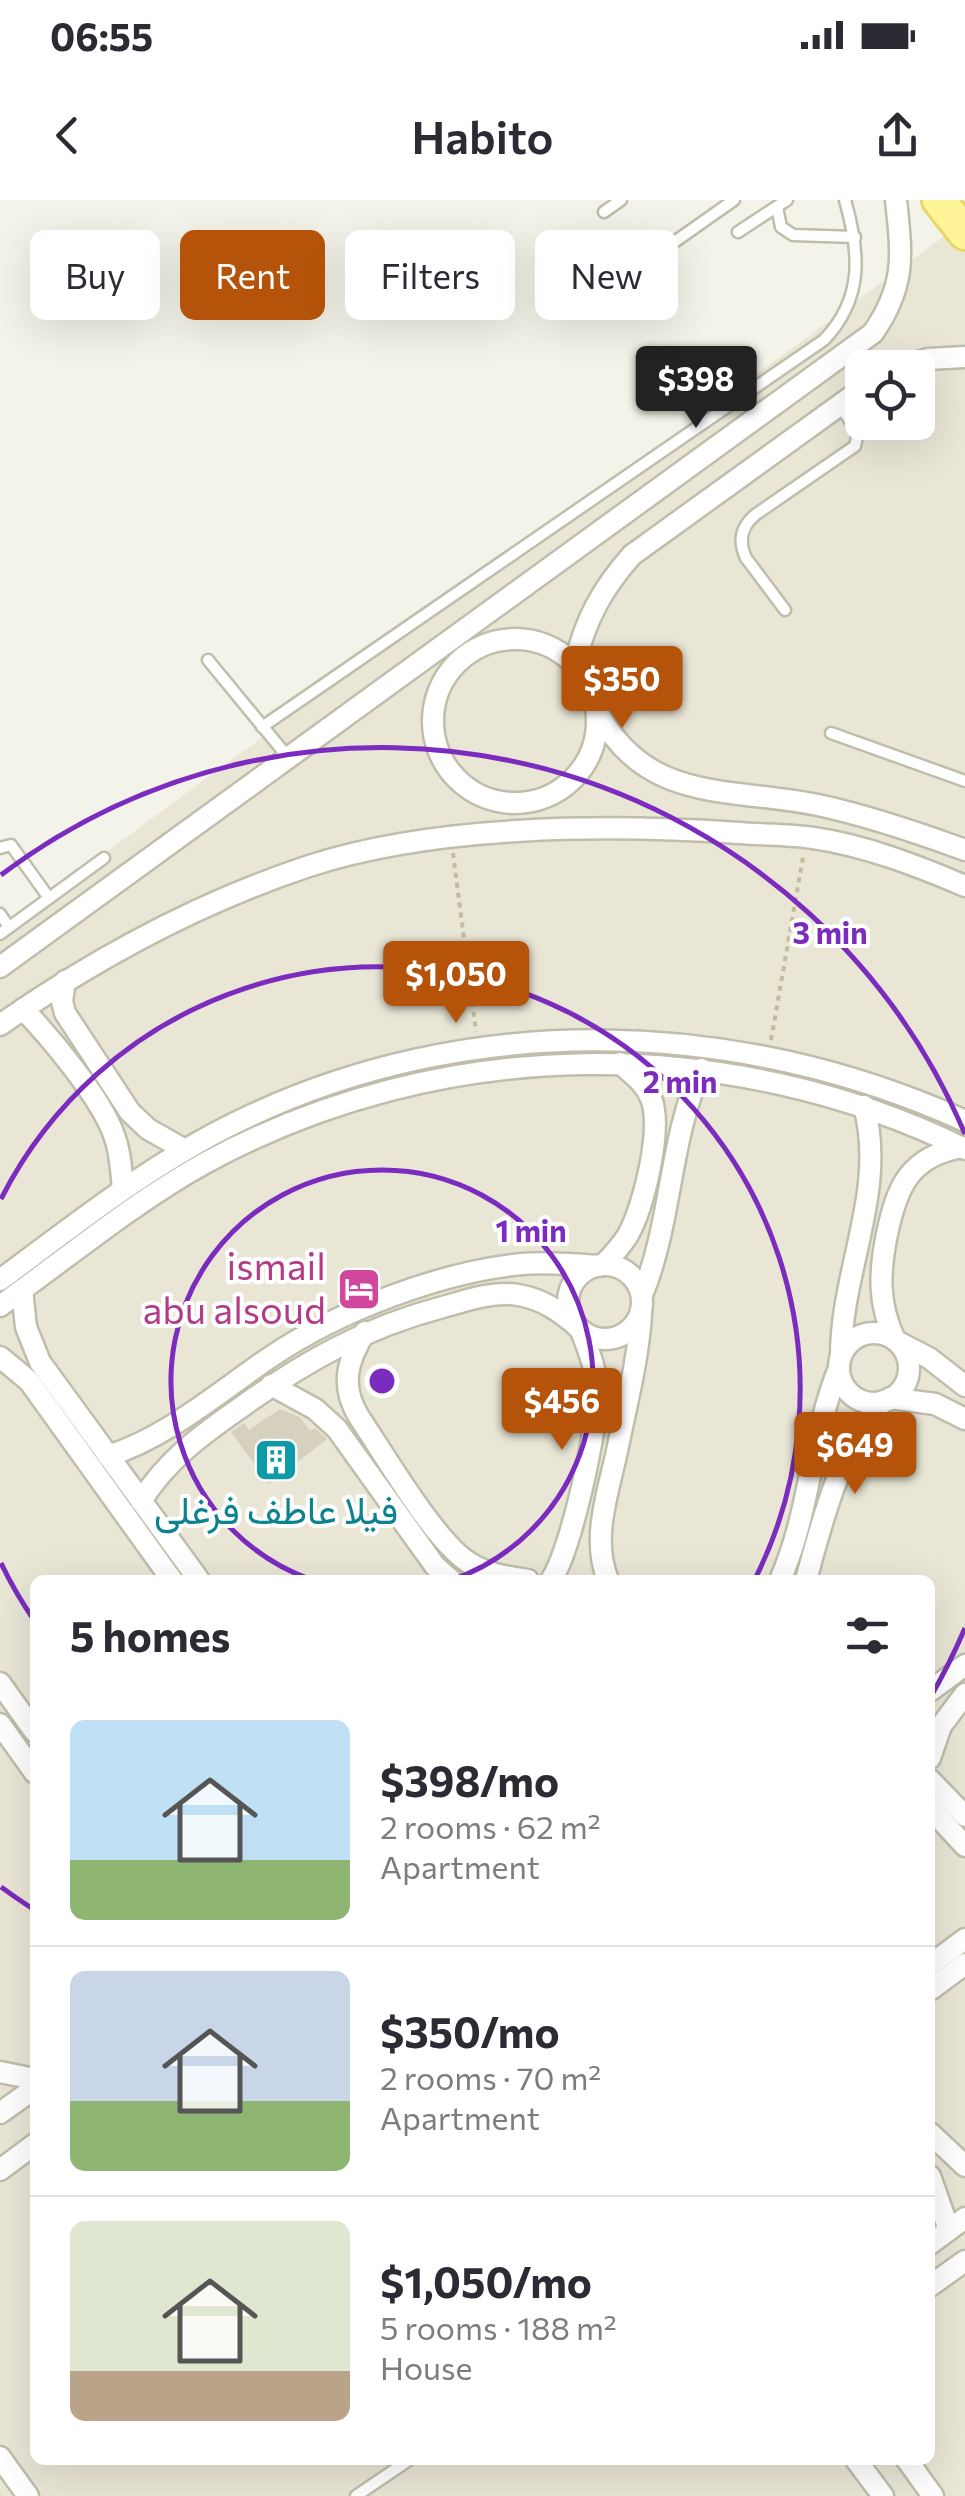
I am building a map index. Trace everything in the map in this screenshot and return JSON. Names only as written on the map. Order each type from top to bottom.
[{"type":"main road","points":[[939,200],[965,233]]},
{"type":"street","points":[[0,967],[872,333],[890,309],[900,281],[902,252],[896,200]]},
{"type":"street","points":[[935,359],[965,357]]},
{"type":"street","points":[[575,664],[590,613],[602,590],[632,555],[845,401]]},
{"type":"street","points":[[454,635],[470,652]]},
{"type":"street","points":[[597,708],[594,743],[578,773],[561,789],[540,799],[518,802],[497,801],[478,794],[448,769],[438,752],[432,712],[446,676],[470,652],[496,640],[525,639],[552,647],[575,664],[623,751],[666,778],[712,790],[848,812],[965,850]]},
{"type":"street","points":[[518,802],[520,834]]},
{"type":"street","points":[[0,1025],[65,982],[196,910],[312,866],[384,847],[451,838],[646,829],[806,838],[887,858],[965,886]]},
{"type":"street","points":[[65,982],[65,1013],[130,1112],[148,1129],[184,1150]]},
{"type":"street","points":[[22,1009],[46,1033],[108,1120],[118,1145],[123,1189]]},
{"type":"street","points":[[0,1280],[123,1189],[240,1120],[312,1090],[416,1059],[478,1047],[526,1041],[672,1042],[768,1057],[853,1078],[965,1120]]},
{"type":"street","points":[[554,1575],[568,1547],[596,1411],[596,1377],[568,1307],[572,1286],[579,1276],[601,1265],[628,1234],[638,1210],[655,1128],[656,1115],[648,1090],[620,1063]]},
{"type":"street","points":[[0,1306],[167,1186],[242,1144],[322,1110],[447,1076],[533,1065],[620,1063],[701,1069],[783,1084],[864,1106],[964,1148]]},
{"type":"street","points":[[141,1501],[180,1452],[271,1386],[310,1359],[402,1318],[501,1294],[518,1295],[550,1306],[579,1329],[603,1340],[615,1338],[635,1325],[662,1240],[686,1108],[701,1069]]},
{"type":"street","points":[[864,1106],[872,1140],[872,1174],[845,1298],[840,1362],[843,1384],[866,1402],[936,1404],[965,1419]]},
{"type":"street","points":[[807,1575],[840,1466],[859,1432],[886,1400],[902,1388],[909,1370],[904,1350],[884,1312],[880,1282],[894,1203],[908,1176],[920,1164],[947,1150],[964,1148]]},
{"type":"street","points":[[108,1456],[154,1435],[294,1342],[363,1308],[490,1268],[526,1264],[601,1265],[628,1273],[642,1305],[635,1364],[602,1523],[601,1556],[607,1575]]},
{"type":"street","points":[[22,1290],[26,1327],[40,1362],[195,1575]]},
{"type":"street","points":[[365,1332],[352,1354],[346,1380],[352,1406],[447,1544],[484,1570],[506,1575]]},
{"type":"street","points":[[782,1575],[791,1552],[819,1424],[846,1347],[861,1335],[881,1333],[929,1358],[965,1386]]},
{"type":"street","points":[[0,1358],[29,1381],[168,1575]]},
{"type":"street","points":[[271,1386],[315,1409],[338,1429],[445,1575]]},
{"type":"street","points":[[935,1687],[965,1665]]},
{"type":"street","points":[[0,1682],[30,1725]]},
{"type":"street","points":[[935,1743],[941,1726],[965,1694]]},
{"type":"street","points":[[0,1724],[30,1765]]},
{"type":"street","points":[[935,1785],[965,1816]]},
{"type":"street","points":[[935,1813],[965,1846]]},
{"type":"street","points":[[935,1960],[965,1939]]},
{"type":"street","points":[[935,1986],[965,1964]]},
{"type":"street","points":[[0,2072],[30,2079]]},
{"type":"street","points":[[0,2113],[30,2092]]},
{"type":"street","points":[[935,2138],[965,2166]]},
{"type":"street","points":[[0,2170],[30,2148]]},
{"type":"street","points":[[935,2185],[957,2224],[935,2240]]},
{"type":"street","points":[[935,2282],[965,2261]]},
{"type":"street","points":[[0,2458],[28,2496]]},
{"type":"street","points":[[860,2465],[883,2496]]},
{"type":"street","points":[[911,2465],[933,2496]]},
{"type":"lane","points":[[604,212],[620,200]]},
{"type":"lane","points":[[678,238],[719,204],[734,200]]},
{"type":"lane","points":[[262,727],[824,340],[842,318],[856,287],[855,237],[845,200]]},
{"type":"lane","points":[[782,204],[781,228],[793,235],[855,237]]},
{"type":"lane","points":[[738,232],[782,204]]},
{"type":"lane","points":[[785,610],[746,558],[743,530],[755,515],[855,446],[858,432],[840,405]]},
{"type":"lane","points":[[208,660],[287,756]]},
{"type":"lane","points":[[831,733],[965,781]]},
{"type":"lane","points":[[0,848],[11,845],[49,898]]},
{"type":"lane","points":[[0,914],[5,931],[104,858]]},
{"type":"lane","points":[[356,2496],[402,2465]]},
{"type":"path","points":[[451,838],[478,1047]]},
{"type":"path","points":[[768,1057],[806,838]]},
{"type":"shaded area","points":[[965,221],[965,2496],[0,2496],[0,930]]},
{"type":"building","name":"فيلا عاطف فرغلى","points":[[280,1409],[300,1417],[310,1431],[315,1428],[327,1439],[269,1484],[231,1432],[244,1423],[249,1430]]},
{"type":"place","name":"ismail abu alsoud","points":[[359,1289]]},
{"type":"place","name":"فيلا عاطف فرغلى","points":[[276,1460]]}]
